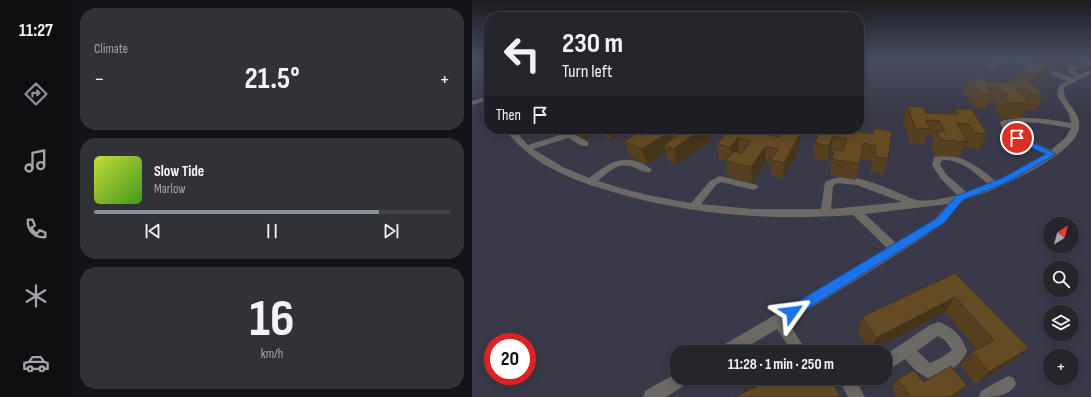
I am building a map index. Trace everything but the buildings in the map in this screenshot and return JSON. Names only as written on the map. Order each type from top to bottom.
[{"type":"lane","points":[[1070,78],[1075,79]]},
{"type":"lane","points":[[514,134],[528,148],[565,172],[590,182],[642,198],[693,207],[744,213],[857,213],[962,197],[1023,171],[1052,154],[1069,139],[1073,134],[1075,126],[1073,115],[1060,95],[1061,86],[1078,78]]},
{"type":"lane","points":[[472,103],[484,99]]},
{"type":"lane","points":[[1052,154],[1017,138],[1005,126],[1004,122],[1035,121],[1075,126]]},
{"type":"lane","points":[[528,148],[569,135],[585,144]]},
{"type":"lane","points":[[962,197],[944,177],[936,165],[937,159],[960,159],[994,184]]},
{"type":"lane","points":[[590,182],[614,166],[625,161],[632,162],[647,170]]},
{"type":"lane","points":[[693,207],[713,183],[720,179],[754,187]]},
{"type":"lane","points":[[826,214],[828,184],[831,180],[838,179],[864,184],[917,205]]},
{"type":"lane","points":[[738,345],[896,250],[940,221],[962,197]]},
{"type":"lane","points":[[857,213],[896,250]]},
{"type":"lane","points":[[779,320],[795,345]]},
{"type":"lane","points":[[892,360],[907,350]]},
{"type":"lane","points":[[987,397],[1008,384]]},
{"type":"lane","points":[[651,397],[671,385]]},
{"type":"lane","points":[[850,385],[857,397]]},
{"type":"shaded area","points":[[472,78],[484,78],[484,134],[864,134],[864,78],[1091,78],[1091,397],[472,397]]},
{"type":"route","points":[[792,312],[896,250],[940,221],[959,198],[1005,180],[1052,154],[1017,138]]}]
